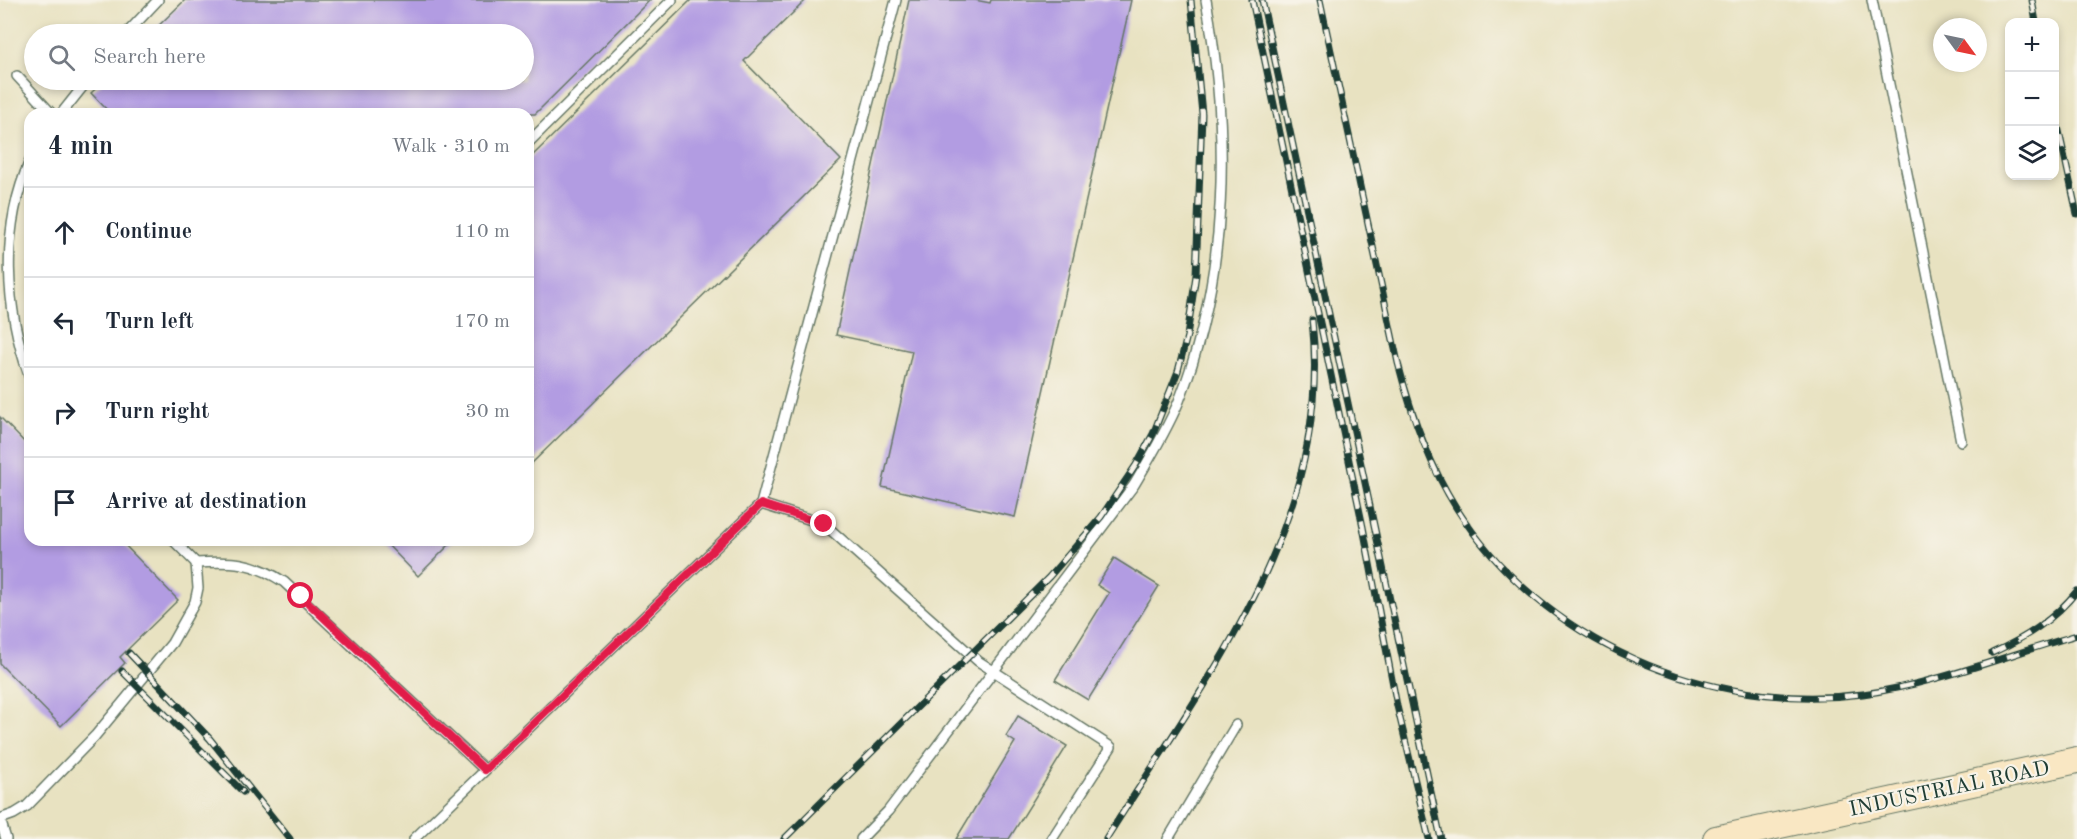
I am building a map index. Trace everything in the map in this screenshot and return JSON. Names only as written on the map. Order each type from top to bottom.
[{"type":"street","name":"INDUSTRIAL ROAD","points":[[1716,839],[2077,760]]},
{"type":"lane","points":[[135,24],[158,0]]},
{"type":"lane","points":[[534,137],[672,0]]},
{"type":"lane","points":[[414,839],[761,504],[896,0]]},
{"type":"lane","points":[[861,839],[888,811],[1134,485],[1160,442],[1179,401],[1208,300],[1221,210],[1222,129],[1206,0]]},
{"type":"lane","points":[[1872,0],[1961,441]]},
{"type":"lane","points":[[17,76],[24,84]]},
{"type":"lane","points":[[30,90],[46,108]]},
{"type":"lane","points":[[66,108],[80,90]]},
{"type":"lane","points":[[24,175],[12,218],[10,277],[17,337],[24,359]]},
{"type":"lane","points":[[761,504],[824,524],[992,671],[1111,747],[1052,839]]},
{"type":"lane","points":[[6,839],[0,819],[14,814],[34,798],[95,736],[172,643],[195,602],[198,588],[196,563],[179,546]]},
{"type":"lane","points":[[196,563],[243,563],[258,567],[284,582],[485,770]]},
{"type":"lane","points":[[1168,839],[1236,725]]},
{"type":"building","points":[[185,0],[650,0],[535,114],[534,108],[105,108],[91,93],[94,90],[534,90],[534,24],[160,24]]},
{"type":"building","points":[[691,0],[806,0],[744,61],[841,160],[534,461],[534,154]]},
{"type":"building","points":[[909,0],[975,0],[990,3],[991,0],[1131,0],[1015,517],[882,487],[912,351],[836,335]]},
{"type":"building","points":[[0,417],[24,442],[24,546],[126,546],[178,600],[120,657],[125,663],[61,726],[0,664]]},
{"type":"building","points":[[389,546],[448,546],[418,576]]},
{"type":"building","points":[[1114,558],[1159,586],[1088,700],[1055,680],[1109,593],[1097,585]]},
{"type":"building","points":[[1018,716],[1067,746],[1009,839],[956,839],[1015,742],[1006,736]]},
{"type":"railway","points":[[784,839],[1049,577],[1101,517],[1136,465],[1153,434],[1178,371],[1187,336],[1196,275],[1202,114],[1191,0]]},
{"type":"railway","points":[[1252,0],[1363,527],[1397,706],[1429,839]]},
{"type":"railway","points":[[1262,0],[1441,839]]},
{"type":"railway","points":[[1320,0],[1398,363],[1415,419],[1437,474],[1457,509],[1492,556],[1534,597],[1582,631],[1634,659],[1689,679],[1746,692],[1805,697],[1863,694],[1917,683],[2077,635]]},
{"type":"railway","points":[[2032,0],[2035,18]]},
{"type":"railway","points":[[2058,126],[2077,214]]},
{"type":"railway","points":[[1106,839],[1221,657],[1255,594],[1283,530],[1303,463],[1314,393],[1312,320]]},
{"type":"railway","points":[[1992,653],[2038,627],[2059,611],[2077,591]]},
{"type":"railway","points":[[129,653],[210,739],[290,839]]},
{"type":"railway","points":[[122,671],[243,792]]},
{"type":"route","points":[[301,596],[485,770],[761,504],[824,524]]}]
